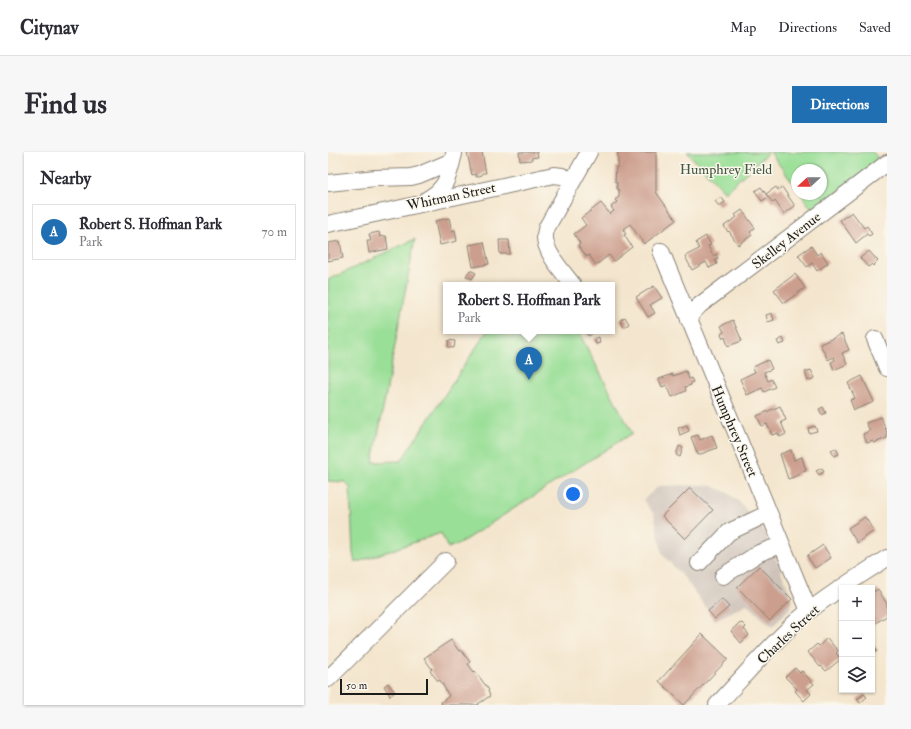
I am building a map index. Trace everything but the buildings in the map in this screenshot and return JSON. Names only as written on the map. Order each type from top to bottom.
[{"type":"street","points":[[571,282],[549,251],[545,236],[547,227],[590,152]]},
{"type":"street","points":[[328,183],[376,178],[411,177],[419,175],[453,156]]},
{"type":"street","points":[[421,203],[442,189],[446,181],[453,156]]},
{"type":"street","name":"Skelley Avenue","points":[[689,320],[694,311],[700,305],[855,183],[887,164]]},
{"type":"street","name":"Whitman Street","points":[[328,224],[554,175],[562,176],[573,182]]},
{"type":"street","name":"Humphrey Street","points":[[661,251],[809,611]]},
{"type":"street","points":[[874,339],[887,368]]},
{"type":"street","points":[[699,563],[728,532],[769,513]]},
{"type":"street","points":[[723,576],[759,553],[781,545]]},
{"type":"street","name":"Charles Street","points":[[717,705],[786,631],[809,611],[887,558]]},
{"type":"street","points":[[328,679],[446,561]]},
{"type":"shaded area","points":[[659,486],[713,486],[728,493],[739,502],[765,532],[792,599],[790,608],[772,627],[747,604],[715,620],[685,579],[662,554],[654,514],[643,500]]},
{"type":"green space","name":"Humphrey Field","points":[[687,152],[769,152],[725,192]]},
{"type":"green space","name":"Humphrey Field","points":[[770,152],[873,152],[879,160],[813,211],[805,200],[827,200],[827,164],[791,164],[791,181]]},
{"type":"green space","points":[[415,239],[373,462],[401,461],[485,334],[580,334],[632,433],[460,543],[448,548],[441,533],[355,563],[353,553],[350,487],[345,482],[328,481],[328,280]]},
{"type":"place","name":"Robert S. Hoffman Park","points":[[529,380]]}]
